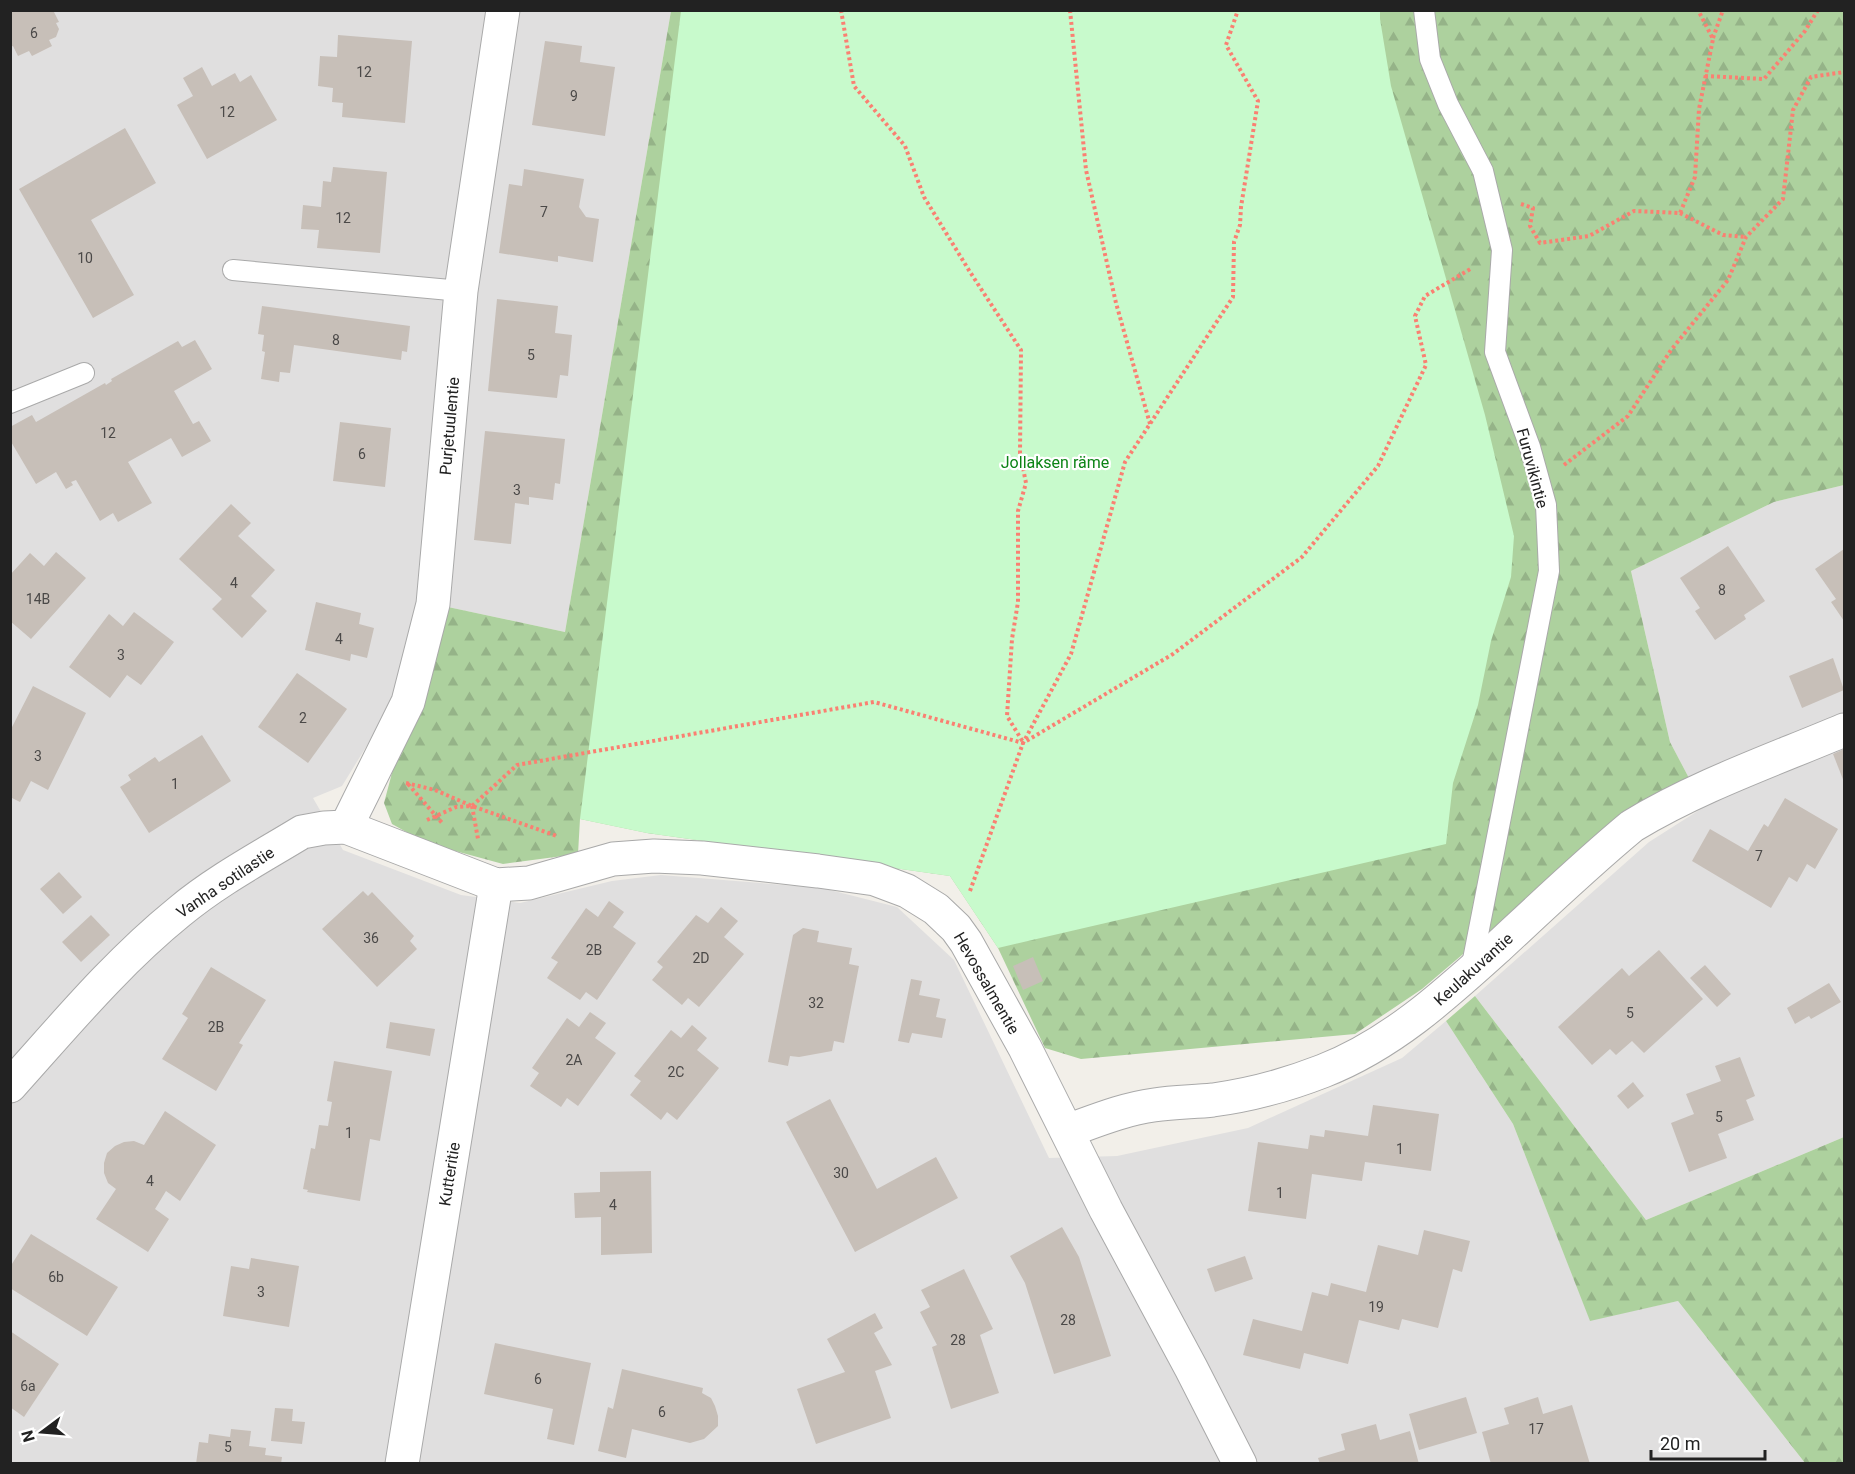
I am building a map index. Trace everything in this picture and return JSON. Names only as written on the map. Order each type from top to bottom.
[{"type":"street","name":"Purjetuulentie","points":[[346,827],[408,702],[433,604],[461,291],[503,10]]},
{"type":"street","name":"Keulakuvantie","points":[[1067,1131],[1119,1113],[1153,1105],[1247,1095],[1324,1071],[1390,1037],[1423,1013],[1470,973],[1632,826],[1660,809],[1709,786],[1845,730]]},
{"type":"street","name":"Vanha sotilastie","points":[[10,1086],[108,979],[154,933],[181,910],[302,832],[346,827],[496,885]]},
{"type":"street","name":"Hevossalmentie","points":[[496,885],[528,883],[613,860],[654,856],[702,858],[875,879],[907,891],[936,909],[956,928],[977,960],[1240,1464]]},
{"type":"street","name":"Kutteritie","points":[[402,1464],[496,885]]},
{"type":"lane","name":"Furuvikintie","points":[[1424,10],[1430,59],[1448,104],[1483,171],[1489,194],[1502,250],[1495,352],[1530,447],[1546,505],[1549,571],[1470,973]]},
{"type":"lane","points":[[234,270],[461,291]]},
{"type":"lane","points":[[10,403],[84,373]]},
{"type":"path","points":[[841,10],[854,86],[905,146],[924,196],[1021,350],[1020,453],[1026,483],[1018,512],[1018,602],[1012,639],[1007,716],[1023,743]]},
{"type":"path","points":[[1070,10],[1086,170],[1116,303],[1150,424]]},
{"type":"path","points":[[956,928],[1023,743],[1071,654],[1125,462],[1233,297],[1234,242],[1240,225],[1258,101],[1226,45],[1238,10]]},
{"type":"path","points":[[1698,10],[1713,39]]},
{"type":"path","points":[[1680,213],[1695,177],[1699,110],[1713,39],[1723,10]]},
{"type":"path","points":[[1705,76],[1764,79],[1805,31],[1818,10]]},
{"type":"path","points":[[1540,484],[1628,416],[1671,350],[1728,280],[1746,237],[1783,199],[1793,110],[1811,77],[1845,72]]},
{"type":"path","points":[[1489,194],[1533,208],[1530,226],[1540,243],[1589,236],[1634,211],[1680,213],[1723,235],[1746,237]]},
{"type":"path","points":[[384,842],[456,807],[472,806],[517,765],[873,702],[1023,743],[1173,654],[1302,557],[1378,466],[1426,364],[1416,316],[1425,296],[1502,250]]},
{"type":"path","points":[[380,758],[407,783],[435,790],[472,806],[590,848],[613,860]]},
{"type":"shaded area","points":[[10,11],[671,11],[565,632],[448,607],[398,695],[342,786],[313,798],[343,850],[461,895],[520,903],[612,881],[661,875],[822,888],[897,907],[954,960],[1049,1158],[1117,1156],[1248,1128],[1402,1058],[1446,1021],[1513,1124],[1590,1320],[1678,1301],[1805,1463],[11,1463]]},
{"type":"shaded area","points":[[1844,485],[1844,1137],[1646,1220],[1475,996],[1649,842],[1704,807],[1670,742],[1631,571],[1774,502]]},
{"type":"green space","name":"Jollaksen räme","points":[[671,11],[1844,11],[1844,485],[1774,502],[1631,571],[1670,742],[1690,780],[1536,892],[1422,989],[1355,1034],[1081,1059],[1045,1048],[998,948],[950,876],[647,833],[580,819],[578,854],[503,864],[426,843],[392,824],[384,803],[396,758],[448,607],[565,632]]},
{"type":"green space","name":"Jollaksen räme","points":[[681,11],[1380,11],[1391,86],[1485,415],[1514,536],[1511,577],[1491,641],[1478,705],[1453,783],[1446,844],[998,948],[950,876],[647,833],[580,819]]},
{"type":"green space","points":[[1475,996],[1646,1220],[1844,1137],[1844,1463],[1805,1463],[1678,1301],[1590,1321],[1513,1124],[1446,1021]]},
{"type":"building","points":[[10,10],[53,10],[59,22],[56,23],[59,29],[56,37],[49,40],[52,46],[32,56],[29,51],[18,56],[13,46],[10,47]]},
{"type":"building","points":[[338,35],[412,41],[405,123],[342,117],[343,103],[332,102],[333,88],[318,86],[320,56],[337,57]]},
{"type":"building","points":[[545,41],[582,46],[580,62],[615,67],[605,136],[532,125]]},
{"type":"building","points":[[202,67],[212,86],[235,73],[240,82],[251,75],[277,120],[207,159],[177,105],[193,96],[183,78]]},
{"type":"building","points":[[125,128],[156,183],[91,220],[134,295],[93,318],[19,189]]},
{"type":"building","points":[[333,167],[387,172],[380,253],[317,248],[319,230],[301,229],[303,205],[321,207],[323,181],[331,182]]},
{"type":"building","points":[[524,169],[584,179],[579,207],[586,217],[599,219],[593,262],[558,256],[558,262],[499,253],[509,184],[522,186]]},
{"type":"building","points":[[497,299],[558,306],[555,333],[572,335],[568,376],[560,375],[557,398],[488,391]]},
{"type":"building","points":[[262,306],[410,326],[407,352],[402,351],[401,360],[294,345],[290,373],[280,372],[279,382],[261,379],[265,352],[262,351],[264,335],[258,334]]},
{"type":"building","points":[[195,340],[212,369],[174,391],[193,424],[199,421],[211,441],[182,457],[171,438],[128,462],[152,503],[118,522],[113,513],[100,521],[76,480],[71,482],[73,485],[66,489],[56,472],[36,484],[10,440],[10,427],[32,415],[36,422],[105,383],[106,385],[112,381],[111,379],[178,341],[182,347]]},
{"type":"building","points":[[340,422],[391,428],[385,487],[333,481]]},
{"type":"building","points":[[485,431],[565,439],[560,484],[555,483],[553,500],[529,497],[529,505],[515,503],[511,544],[474,540]]},
{"type":"building","points":[[231,504],[251,523],[238,536],[275,570],[251,596],[267,611],[242,638],[212,609],[222,599],[179,559]]},
{"type":"building","points":[[1728,546],[1765,601],[1744,615],[1746,619],[1715,640],[1695,611],[1700,608],[1680,578]]},
{"type":"building","points":[[1844,549],[1844,621],[1831,602],[1836,599],[1815,569]]},
{"type":"building","points":[[56,552],[86,578],[31,639],[10,621],[10,575],[30,553],[44,566]]},
{"type":"building","points":[[316,602],[361,613],[359,624],[374,628],[367,658],[351,654],[350,661],[305,650]]},
{"type":"building","points":[[134,612],[174,642],[141,685],[127,675],[110,698],[69,667],[109,614],[123,626]]},
{"type":"building","points":[[1833,658],[1844,690],[1802,708],[1789,676]]},
{"type":"building","points":[[297,673],[347,709],[308,763],[258,727]]},
{"type":"building","points":[[33,686],[86,713],[48,790],[31,781],[20,802],[10,797],[10,731]]},
{"type":"building","points":[[202,735],[231,781],[149,833],[120,787],[131,780],[128,775],[155,757],[159,762]]},
{"type":"building","points":[[1844,749],[1844,782],[1833,754]]},
{"type":"building","points":[[1785,798],[1838,829],[1815,869],[1807,864],[1797,882],[1789,877],[1771,908],[1692,861],[1710,829],[1748,851],[1764,824],[1768,827]]},
{"type":"building","points":[[59,872],[82,897],[63,914],[40,889]]},
{"type":"building","points":[[363,891],[368,896],[372,892],[414,936],[410,941],[417,949],[377,987],[322,929]]},
{"type":"building","points":[[609,901],[624,912],[613,927],[636,943],[597,1000],[586,992],[580,1000],[547,978],[558,962],[551,958],[586,908],[598,917]]},
{"type":"building","points":[[721,907],[738,921],[724,937],[744,954],[699,1007],[688,998],[682,1005],[652,980],[663,967],[657,962],[696,915],[708,923]]},
{"type":"building","points":[[91,915],[110,935],[81,962],[62,942]]},
{"type":"building","points":[[803,928],[819,931],[817,942],[852,948],[849,964],[859,966],[844,1043],[834,1041],[832,1051],[799,1057],[790,1056],[788,1066],[768,1062],[793,935]]},
{"type":"building","points":[[1659,950],[1703,999],[1644,1053],[1632,1041],[1616,1055],[1610,1049],[1592,1065],[1558,1027],[1622,968],[1629,976]]},
{"type":"building","points":[[1033,957],[1043,981],[1023,990],[1013,966]]},
{"type":"building","points":[[1705,965],[1731,994],[1717,1007],[1690,978]]},
{"type":"building","points":[[211,967],[266,1000],[239,1043],[243,1045],[216,1091],[162,1059],[188,1018],[182,1014]]},
{"type":"building","points":[[911,979],[922,981],[919,995],[940,999],[936,1017],[946,1019],[942,1038],[912,1033],[909,1043],[898,1041]]},
{"type":"building","points":[[1829,983],[1841,1002],[1811,1019],[1809,1016],[1795,1024],[1787,1008]]},
{"type":"building","points":[[590,1012],[606,1023],[595,1038],[616,1053],[578,1106],[567,1098],[561,1107],[530,1086],[539,1073],[532,1068],[567,1018],[579,1027]]},
{"type":"building","points":[[390,1022],[435,1029],[430,1056],[386,1048]]},
{"type":"building","points":[[692,1025],[707,1038],[697,1050],[719,1068],[677,1120],[667,1112],[661,1120],[630,1095],[641,1081],[634,1076],[671,1030],[681,1038]]},
{"type":"building","points":[[1740,1057],[1755,1096],[1746,1100],[1754,1120],[1718,1134],[1727,1158],[1689,1172],[1671,1123],[1694,1114],[1686,1094],[1721,1081],[1715,1066]]},
{"type":"building","points":[[334,1061],[392,1071],[380,1141],[370,1139],[360,1201],[307,1192],[308,1190],[303,1189],[311,1148],[315,1149],[319,1125],[328,1126],[332,1102],[327,1101]]},
{"type":"building","points":[[1633,1082],[1644,1096],[1628,1109],[1617,1096]]},
{"type":"building","points":[[830,1099],[877,1189],[936,1157],[958,1198],[855,1252],[786,1122]]},
{"type":"building","points":[[1373,1105],[1439,1114],[1431,1171],[1365,1162],[1362,1181],[1312,1174],[1306,1219],[1248,1211],[1258,1142],[1308,1149],[1310,1135],[1324,1137],[1325,1130],[1368,1136]]},
{"type":"building","points":[[165,1111],[216,1145],[180,1201],[166,1191],[155,1209],[169,1219],[148,1252],[96,1219],[116,1189],[108,1183],[104,1173],[107,1153],[124,1142],[134,1141],[144,1145]]},
{"type":"building","points":[[651,1171],[652,1253],[601,1255],[601,1217],[575,1218],[574,1193],[600,1192],[600,1172]]},
{"type":"building","points":[[1062,1227],[1079,1257],[1111,1356],[1054,1374],[1025,1283],[1010,1256]]},
{"type":"building","points":[[1424,1230],[1470,1241],[1462,1272],[1453,1269],[1438,1328],[1402,1319],[1399,1330],[1359,1320],[1348,1364],[1304,1353],[1300,1369],[1243,1355],[1253,1319],[1302,1331],[1312,1292],[1328,1296],[1331,1283],[1366,1292],[1378,1245],[1418,1255]]},
{"type":"building","points":[[31,1234],[118,1287],[87,1336],[10,1288],[10,1267]]},
{"type":"building","points":[[1245,1256],[1253,1279],[1215,1292],[1207,1269]]},
{"type":"building","points":[[251,1258],[299,1266],[289,1327],[223,1316],[231,1266],[249,1269]]},
{"type":"building","points":[[964,1269],[993,1329],[980,1335],[999,1393],[951,1409],[932,1347],[937,1345],[920,1312],[930,1307],[921,1290]]},
{"type":"building","points":[[875,1313],[883,1328],[874,1333],[892,1365],[875,1371],[891,1418],[816,1444],[797,1389],[845,1372],[827,1339]]},
{"type":"building","points":[[10,1331],[59,1364],[24,1417],[10,1407]]},
{"type":"building","points":[[495,1343],[591,1363],[574,1445],[547,1439],[553,1409],[484,1394]]},
{"type":"building","points":[[622,1369],[703,1388],[702,1393],[711,1398],[715,1406],[718,1426],[704,1439],[690,1443],[632,1429],[626,1458],[598,1451],[608,1407],[613,1409]]},
{"type":"building","points":[[1466,1397],[1477,1433],[1419,1450],[1409,1414]]},
{"type":"building","points":[[1538,1397],[1543,1414],[1572,1405],[1590,1464],[1491,1464],[1482,1432],[1509,1424],[1504,1408]]},
{"type":"building","points":[[275,1408],[293,1409],[292,1421],[305,1422],[302,1444],[271,1441]]},
{"type":"building","points":[[1376,1424],[1380,1440],[1410,1431],[1419,1464],[1320,1464],[1318,1458],[1345,1450],[1341,1434]]},
{"type":"building","points":[[231,1429],[251,1431],[249,1446],[266,1448],[265,1455],[282,1457],[281,1464],[196,1464],[199,1442],[208,1443],[209,1434],[230,1437]]}]
